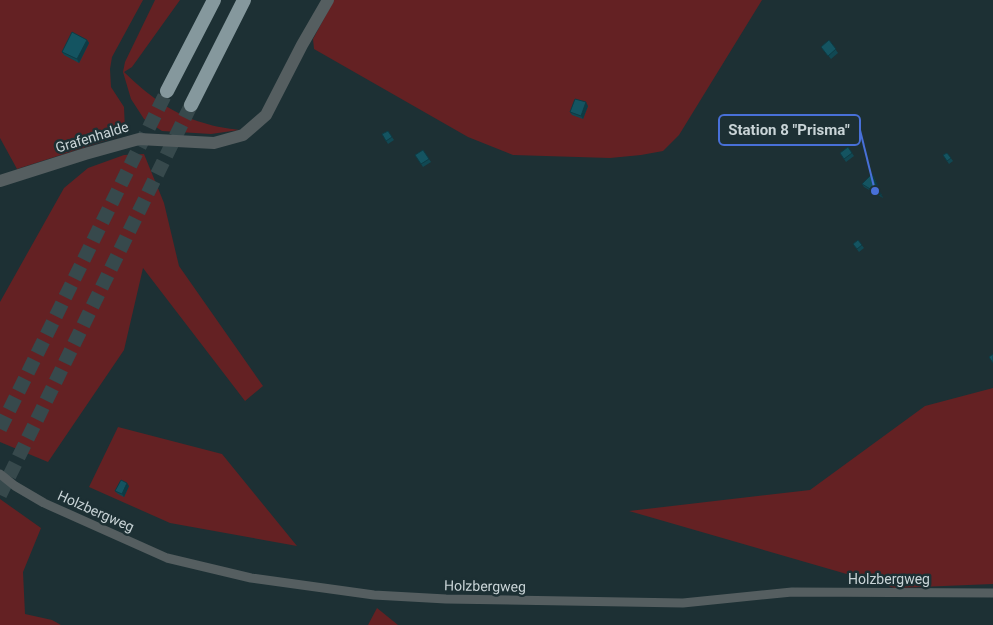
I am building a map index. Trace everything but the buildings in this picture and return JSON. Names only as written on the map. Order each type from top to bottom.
[{"type":"highway","points":[[166,91],[214,0]]},
{"type":"highway","points":[[191,105],[244,0]]},
{"type":"street","name":"Grafenhalde","points":[[0,181],[139,138],[214,143],[243,135],[266,115],[302,45],[328,0]]},
{"type":"lane","name":"Holzbergweg","points":[[0,474],[15,486],[44,503],[166,558],[251,578],[374,594],[446,599],[683,603],[792,592],[993,593]]},
{"type":"shaded area","points":[[0,0],[143,0],[112,57],[110,69],[111,87],[124,107],[125,130],[117,137],[17,169],[0,138]]},
{"type":"shaded area","points":[[155,0],[180,0],[132,67],[124,72],[151,96],[171,109],[208,124],[239,130],[211,134],[162,131],[144,119],[131,99],[123,72],[125,62]]},
{"type":"shaded area","points":[[334,0],[762,0],[679,135],[663,151],[610,158],[513,155],[468,137],[314,49],[313,39]]},
{"type":"shaded area","points":[[144,154],[164,203],[179,266],[263,386],[245,401],[143,268],[124,350],[48,462],[0,442],[0,302],[64,188],[88,168],[124,155]]},
{"type":"shaded area","points":[[993,388],[993,584],[895,588],[629,511],[810,490],[925,406]]},
{"type":"shaded area","points":[[118,427],[222,454],[297,546],[170,523],[89,487]]},
{"type":"shaded area","points":[[0,499],[41,528],[23,572],[25,614],[52,620],[61,625],[0,625]]},
{"type":"shaded area","points":[[377,608],[398,625],[368,625]]},
{"type":"tunnel","points":[[0,429],[167,91]]},
{"type":"tunnel","points":[[0,495],[191,105]]},
{"type":"place","name":"Station 8 \"Prisma\"","points":[[875,191]]}]
